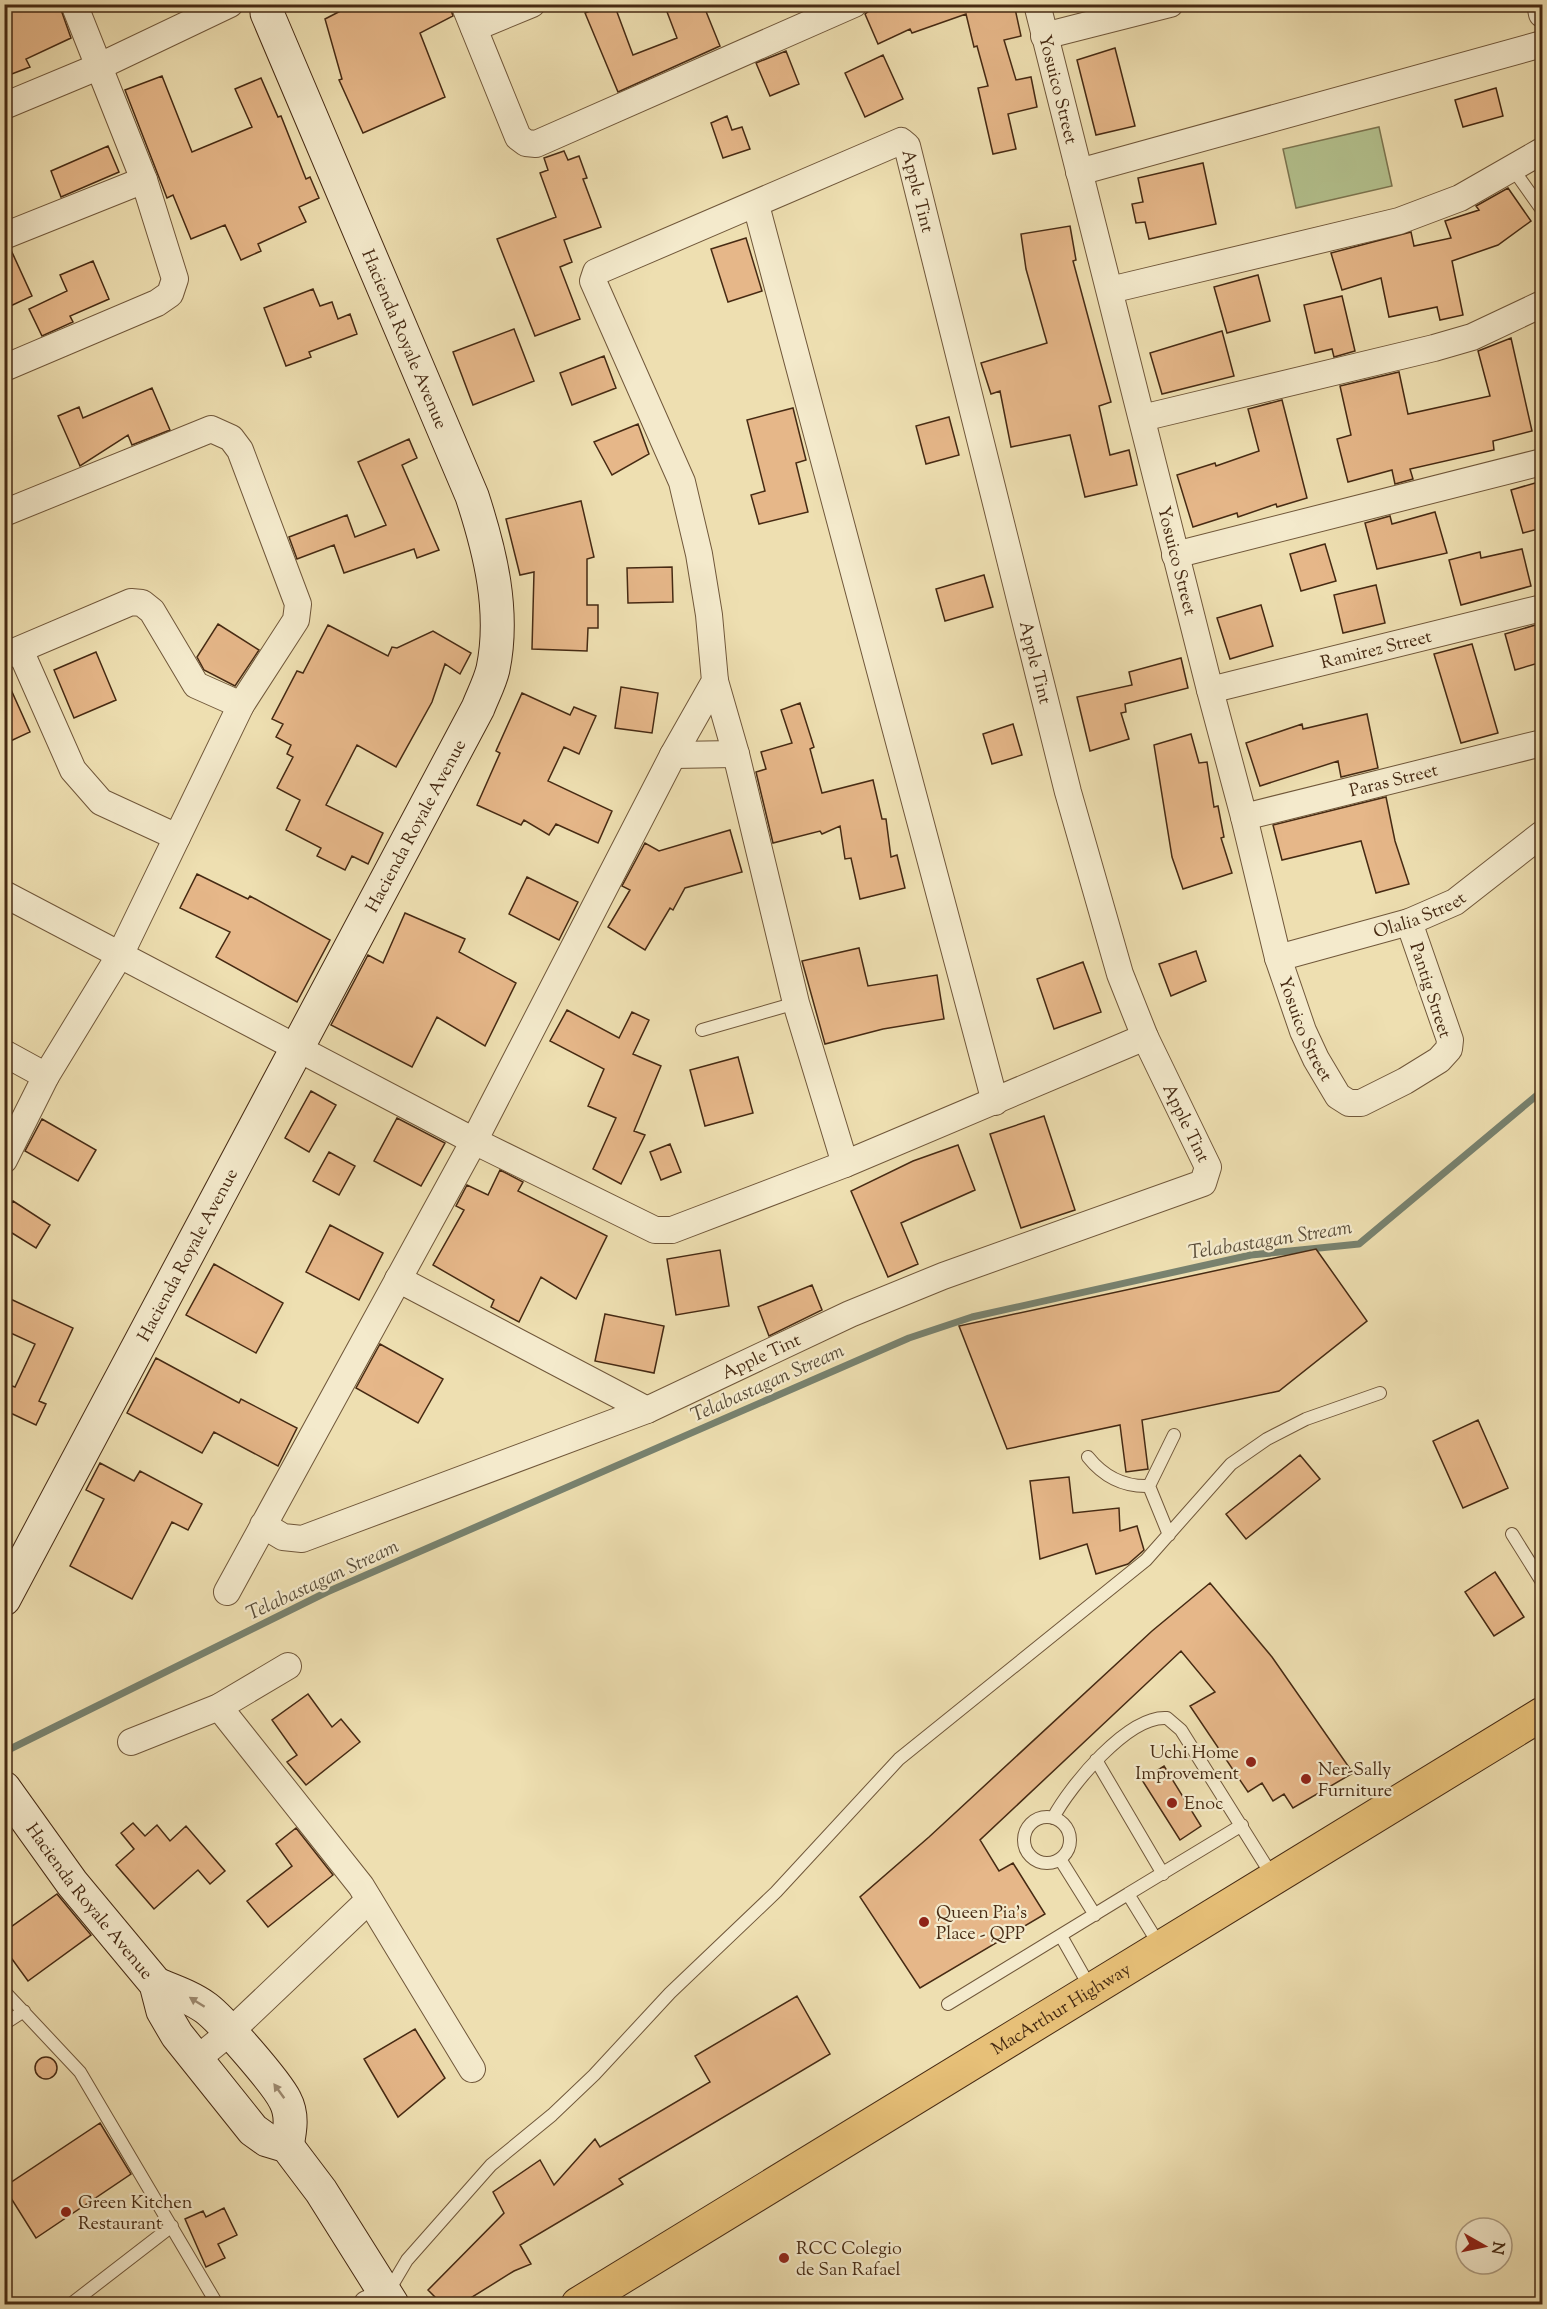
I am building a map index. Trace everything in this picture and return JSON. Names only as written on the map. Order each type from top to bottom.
[{"type":"highway","name":"MacArthur Highway","points":[[578,2304],[1542,1714]]},
{"type":"street","points":[[4,368],[157,303],[170,294],[175,279],[144,180],[74,4]]},
{"type":"street","points":[[4,106],[100,66],[231,4],[242,12],[254,16],[272,9]]},
{"type":"street","points":[[464,4],[518,136],[526,143],[536,144],[854,4]]},
{"type":"street","points":[[474,28],[532,4]]},
{"type":"street","name":"Yosuico Street","points":[[1037,4],[1175,555],[1245,818],[1278,958],[1316,1059],[1338,1096],[1349,1103]]},
{"type":"street","points":[[1044,36],[1170,4]]},
{"type":"street","points":[[1540,4],[1542,14]]},
{"type":"street","name":"Hacienda Royale Avenue","points":[[4,1599],[478,708],[493,669],[497,608],[489,546],[472,496],[272,9]]},
{"type":"street","points":[[1079,172],[1542,44]]},
{"type":"street","name":"Apple Tint","points":[[263,1525],[284,1537],[302,1539],[647,1410],[880,1301],[943,1276],[1203,1183],[1208,1167],[1202,1150],[1145,1037],[1120,974],[1068,792],[907,146],[901,141],[888,146],[756,205]]},
{"type":"street","points":[[1110,290],[1399,221],[1460,198],[1542,151]]},
{"type":"street","points":[[4,236],[144,180]]},
{"type":"street","points":[[845,1164],[796,1003],[736,754],[715,681],[700,564],[682,482],[593,281],[596,272],[756,205],[995,1102]]},
{"type":"street","points":[[1142,418],[1434,348],[1472,337],[1542,304]]},
{"type":"street","points":[[4,513],[211,429],[231,438],[240,450],[298,604],[296,620],[241,705],[121,953],[46,1076],[4,1160]]},
{"type":"street","points":[[1175,555],[1542,462]]},
{"type":"street","points":[[177,837],[101,802],[73,770],[12,653],[132,602],[142,603],[152,611],[196,685],[241,705]]},
{"type":"street","name":"Ramirez Street","points":[[1210,690],[1542,608]]},
{"type":"street","points":[[227,1592],[474,1141],[673,755],[715,681]]},
{"type":"street","name":"Paras Street","points":[[1245,818],[1542,743]]},
{"type":"street","points":[[673,755],[736,754]]},
{"type":"street","name":"Olalia Street","points":[[1278,958],[1409,922],[1455,902],[1542,834]]},
{"type":"street","points":[[4,894],[121,953],[297,1050],[655,1230],[672,1230],[845,1164],[1145,1037]]},
{"type":"street","name":"Pantig Street","points":[[1349,1103],[1361,1103],[1405,1082],[1439,1060],[1449,1049],[1450,1040],[1409,922]]},
{"type":"street","points":[[4,1053],[46,1076]]},
{"type":"street","points":[[398,1279],[647,1410]]},
{"type":"street","points":[[131,1742],[219,1707],[288,1666]]},
{"type":"street","points":[[219,1707],[369,1900],[472,2069]]},
{"type":"street","name":"Hacienda Royale Avenue","points":[[4,1788],[72,1883],[156,1984],[163,2011],[177,2035],[253,2130],[267,2140],[287,2146],[291,2120],[286,2101],[208,2009],[186,1995],[156,1984]]},
{"type":"street","points":[[197,2059],[230,2033],[369,1900]]},
{"type":"street","points":[[287,2146],[321,2191],[382,2302]]},
{"type":"lane","points":[[1513,169],[1542,210]]},
{"type":"lane","points":[[702,1030],[796,1003]]},
{"type":"lane","points":[[382,2302],[407,2260],[478,2178],[569,2099],[664,2000],[776,1892],[899,1759],[1146,1560],[1231,1464],[1267,1439],[1306,1419],[1380,1393]]},
{"type":"lane","points":[[1169,1536],[1149,1486],[1174,1435]]},
{"type":"lane","points":[[1088,1457],[1097,1468],[1122,1483],[1149,1486]]},
{"type":"lane","points":[[1512,1534],[1542,1582]]},
{"type":"lane","points":[[1053,1818],[1073,1786],[1096,1760],[1149,1719],[1167,1718],[1181,1730],[1274,1878]]},
{"type":"lane","points":[[1096,1760],[1163,1874]]},
{"type":"lane","points":[[1046,1817],[1053,1818],[1060,1821],[1068,1833],[1069,1847],[1060,1859],[1053,1862],[1038,1862],[1027,1851],[1024,1844],[1027,1829],[1032,1823],[1046,1817]]},
{"type":"lane","points":[[948,2004],[1242,1825]]},
{"type":"lane","points":[[1060,1859],[1095,1915]]},
{"type":"lane","points":[[1128,1894],[1161,1946]]},
{"type":"lane","points":[[1061,1936],[1091,1989]]},
{"type":"lane","points":[[4,1991],[80,2072],[217,2304]]},
{"type":"lane","points":[[4,2024],[24,2011]]},
{"type":"lane","points":[[71,2304],[172,2226]]},
{"type":"green space","points":[[1379,127],[1392,186],[1296,208],[1283,149]]},
{"type":"building","points":[[21,4],[59,4],[71,38],[26,59],[30,67],[4,77],[4,11]]},
{"type":"building","points":[[354,4],[449,4],[453,16],[420,33],[445,97],[363,133],[339,80],[342,79],[325,19]]},
{"type":"building","points":[[607,4],[614,4],[633,55],[677,38],[664,4],[703,4],[720,46],[618,92],[585,13]]},
{"type":"building","points":[[879,4],[1014,4],[1021,36],[1004,40],[1016,80],[1031,77],[1037,107],[1008,114],[1016,149],[993,154],[978,88],[988,86],[977,46],[974,47],[966,14],[912,33],[910,29],[878,44],[865,14]]},
{"type":"building","points":[[1115,48],[1135,126],[1096,135],[1077,60]]},
{"type":"building","points":[[786,51],[799,84],[770,96],[756,63]]},
{"type":"building","points":[[883,55],[903,99],[865,117],[845,73]]},
{"type":"building","points":[[162,76],[192,152],[252,127],[235,89],[261,78],[278,117],[281,116],[306,179],[310,177],[319,198],[299,207],[306,222],[258,244],[261,251],[241,260],[225,225],[191,239],[173,195],[167,198],[125,90]]},
{"type":"building","points":[[1496,88],[1503,116],[1463,127],[1455,100]]},
{"type":"building","points":[[727,116],[732,130],[742,127],[750,149],[723,158],[711,123]]},
{"type":"building","points":[[108,146],[119,172],[61,197],[51,171]]},
{"type":"building","points":[[564,151],[568,160],[579,156],[587,178],[583,179],[601,227],[564,240],[572,262],[560,267],[580,319],[535,336],[497,239],[556,217],[540,173],[548,170],[544,158]]},
{"type":"building","points":[[1203,163],[1216,224],[1149,239],[1145,222],[1136,223],[1132,204],[1143,202],[1138,178]]},
{"type":"building","points":[[1508,188],[1531,221],[1498,245],[1452,261],[1463,315],[1440,320],[1437,307],[1389,317],[1381,278],[1342,290],[1331,253],[1411,232],[1414,246],[1451,238],[1445,221],[1479,210],[1476,206]]},
{"type":"building","points":[[1070,226],[1076,260],[1073,261],[1111,402],[1099,406],[1110,455],[1129,450],[1137,485],[1085,497],[1070,435],[1011,447],[1000,391],[991,394],[981,363],[1047,343],[1026,269],[1021,234]]},
{"type":"building","points":[[746,238],[762,291],[728,302],[711,249]]},
{"type":"building","points":[[11,250],[32,296],[4,309],[4,251]]},
{"type":"building","points":[[93,261],[109,299],[70,316],[73,322],[42,336],[29,309],[67,291],[60,275]]},
{"type":"building","points":[[1258,275],[1270,321],[1227,333],[1214,287]]},
{"type":"building","points":[[313,289],[320,306],[332,302],[338,319],[350,314],[357,334],[309,352],[311,357],[286,366],[264,308]]},
{"type":"building","points":[[1342,296],[1355,351],[1334,357],[1332,349],[1315,353],[1304,305]]},
{"type":"building","points":[[514,329],[534,381],[473,405],[453,352]]},
{"type":"building","points":[[1222,331],[1234,376],[1162,394],[1150,353]]},
{"type":"building","points":[[1511,338],[1532,431],[1493,441],[1494,450],[1410,469],[1413,479],[1395,484],[1392,470],[1348,482],[1337,439],[1351,435],[1340,386],[1399,372],[1408,414],[1490,396],[1478,351]]},
{"type":"building","points":[[604,356],[616,388],[572,405],[560,373]]},
{"type":"building","points":[[152,388],[170,430],[132,445],[128,435],[80,466],[58,416],[79,407],[83,418]]},
{"type":"building","points":[[1282,400],[1307,498],[1277,507],[1276,504],[1238,517],[1237,513],[1193,527],[1177,475],[1215,463],[1216,466],[1259,451],[1248,409]]},
{"type":"building","points":[[793,408],[806,460],[796,463],[808,512],[759,524],[751,495],[765,491],[747,420]]},
{"type":"building","points":[[949,417],[959,455],[926,464],[916,426]]},
{"type":"building","points":[[638,424],[649,454],[612,475],[594,442]]},
{"type":"building","points":[[409,439],[417,458],[402,465],[439,550],[417,558],[414,549],[344,573],[334,545],[297,559],[289,537],[347,515],[355,537],[386,525],[358,462]]},
{"type":"building","points":[[1542,481],[1542,528],[1523,533],[1511,490]]},
{"type":"building","points":[[581,501],[594,557],[587,559],[587,605],[598,605],[598,628],[588,628],[587,651],[532,649],[534,572],[520,575],[506,519]]},
{"type":"building","points":[[1435,512],[1447,553],[1377,569],[1365,523],[1390,516],[1392,524]]},
{"type":"building","points":[[1325,544],[1336,581],[1301,591],[1290,554]]},
{"type":"building","points":[[1522,549],[1531,586],[1461,605],[1449,560],[1480,552],[1481,558]]},
{"type":"building","points":[[672,567],[673,602],[628,603],[627,568]]},
{"type":"building","points":[[984,575],[993,607],[945,621],[936,589]]},
{"type":"building","points":[[1376,585],[1385,623],[1343,633],[1334,595]]},
{"type":"building","points":[[1261,605],[1273,646],[1230,659],[1217,618]]},
{"type":"building","points":[[1542,623],[1542,662],[1515,670],[1505,634]]},
{"type":"building","points":[[218,624],[259,650],[235,686],[204,670],[197,657]]},
{"type":"building","points":[[328,625],[388,656],[392,647],[397,648],[433,631],[471,653],[460,674],[445,664],[432,702],[396,767],[357,745],[326,805],[383,833],[368,864],[352,856],[345,870],[317,856],[321,848],[286,830],[300,800],[277,788],[293,757],[287,754],[291,745],[276,737],[283,724],[272,719],[297,671],[303,673]]},
{"type":"building","points":[[1472,644],[1498,733],[1461,743],[1434,654]]},
{"type":"building","points":[[96,652],[116,700],[74,718],[54,670]]},
{"type":"building","points":[[1181,658],[1188,688],[1125,704],[1126,712],[1121,713],[1129,739],[1090,751],[1077,697],[1132,685],[1129,672]]},
{"type":"building","points":[[4,674],[30,732],[4,744]]},
{"type":"building","points":[[621,687],[658,693],[652,733],[615,728]]},
{"type":"building","points":[[522,693],[570,715],[574,707],[596,716],[579,754],[564,747],[548,781],[612,811],[598,843],[556,824],[549,835],[524,820],[521,825],[477,805],[500,753],[496,751]]},
{"type":"building","points":[[800,703],[814,747],[810,749],[822,793],[873,780],[882,819],[886,819],[891,857],[897,855],[905,888],[860,899],[851,858],[845,859],[840,826],[822,834],[820,831],[773,843],[756,772],[766,769],[761,752],[792,743],[781,710]]},
{"type":"building","points":[[1367,714],[1378,768],[1341,777],[1338,761],[1260,786],[1246,743],[1302,724],[1303,729]]},
{"type":"building","points":[[1013,724],[1022,755],[992,764],[983,734]]},
{"type":"building","points":[[1191,734],[1199,763],[1207,762],[1214,807],[1218,806],[1224,837],[1221,838],[1232,873],[1183,889],[1172,857],[1154,745]]},
{"type":"building","points":[[1386,797],[1395,841],[1409,884],[1376,893],[1361,841],[1282,860],[1273,825]]},
{"type":"building","points":[[730,830],[742,872],[685,888],[673,910],[670,908],[645,950],[608,927],[630,890],[622,886],[645,843],[659,851]]},
{"type":"building","points":[[197,874],[248,899],[250,896],[330,940],[297,1002],[216,957],[230,932],[180,908]]},
{"type":"building","points":[[527,877],[578,902],[559,940],[509,914]]},
{"type":"building","points":[[405,913],[465,939],[459,952],[516,983],[485,1046],[437,1017],[412,1067],[331,1025],[368,955],[383,963]]},
{"type":"building","points":[[859,948],[868,986],[937,975],[944,1019],[883,1029],[825,1044],[802,961]]},
{"type":"building","points":[[1196,951],[1206,981],[1171,996],[1159,964]]},
{"type":"building","points":[[1083,962],[1101,1012],[1054,1029],[1037,979]]},
{"type":"building","points":[[567,1010],[619,1038],[632,1012],[649,1020],[633,1054],[661,1066],[634,1131],[645,1135],[621,1184],[593,1169],[616,1118],[588,1106],[604,1069],[550,1041]]},
{"type":"building","points":[[738,1057],[753,1113],[705,1126],[690,1070]]},
{"type":"building","points":[[311,1091],[336,1105],[309,1152],[285,1138]]},
{"type":"building","points":[[1044,1116],[1075,1210],[1021,1228],[990,1134]]},
{"type":"building","points":[[397,1118],[445,1143],[421,1186],[374,1161]]},
{"type":"building","points":[[42,1119],[96,1150],[78,1181],[25,1151]]},
{"type":"building","points":[[670,1144],[681,1172],[661,1180],[650,1152]]},
{"type":"building","points":[[958,1145],[975,1190],[901,1223],[918,1264],[888,1277],[851,1191],[913,1161]]},
{"type":"building","points":[[329,1152],[355,1166],[339,1195],[313,1181]]},
{"type":"building","points":[[500,1170],[523,1182],[518,1191],[607,1236],[576,1299],[541,1277],[519,1322],[491,1307],[494,1300],[433,1265],[464,1210],[456,1206],[467,1185],[488,1195]]},
{"type":"building","points":[[13,1201],[50,1225],[36,1248],[4,1228],[4,1214]]},
{"type":"building","points":[[330,1225],[383,1253],[359,1300],[306,1272]]},
{"type":"building","points":[[1316,1249],[1367,1321],[1279,1391],[1142,1420],[1148,1469],[1126,1472],[1120,1425],[1007,1449],[959,1326]]},
{"type":"building","points":[[720,1250],[729,1306],[676,1315],[667,1259]]},
{"type":"building","points":[[214,1264],[283,1303],[256,1353],[186,1315]]},
{"type":"building","points":[[812,1285],[822,1310],[769,1336],[758,1307]]},
{"type":"building","points":[[4,1296],[73,1328],[39,1401],[46,1404],[36,1425],[4,1410],[4,1383],[15,1387],[35,1344],[4,1330]]},
{"type":"building","points":[[605,1314],[664,1326],[654,1373],[595,1361]]},
{"type":"building","points":[[380,1344],[443,1379],[418,1423],[356,1388]]},
{"type":"building","points":[[156,1358],[239,1403],[241,1399],[297,1428],[278,1466],[214,1432],[202,1453],[127,1413]]},
{"type":"building","points":[[1478,1420],[1508,1488],[1463,1508],[1433,1441]]},
{"type":"building","points":[[1300,1455],[1320,1479],[1246,1539],[1226,1514]]},
{"type":"building","points":[[100,1463],[134,1481],[140,1471],[202,1504],[188,1530],[172,1522],[132,1599],[70,1566],[104,1499],[86,1490]]},
{"type":"building","points":[[1069,1477],[1073,1513],[1119,1508],[1120,1531],[1137,1526],[1144,1550],[1128,1564],[1096,1574],[1087,1544],[1040,1559],[1030,1481]]},
{"type":"building","points":[[1495,1572],[1524,1617],[1494,1636],[1465,1592]]},
{"type":"building","points":[[1210,1583],[1272,1657],[1353,1773],[1293,1808],[1284,1794],[1273,1801],[1262,1783],[1248,1792],[1190,1706],[1215,1692],[1181,1651],[980,1840],[999,1871],[1013,1863],[1045,1914],[920,1988],[860,1897],[929,1837],[1152,1631]]},
{"type":"building","points":[[308,1694],[332,1727],[341,1719],[360,1742],[306,1785],[287,1762],[297,1755],[272,1720]]},
{"type":"building","name":"Enoc","points":[[1164,1766],[1201,1826],[1180,1840],[1142,1780]]},
{"type":"building","points":[[133,1823],[145,1836],[157,1825],[170,1841],[186,1826],[225,1871],[210,1884],[198,1870],[154,1909],[116,1865],[134,1849],[121,1833]]},
{"type":"building","points":[[296,1828],[333,1875],[268,1927],[247,1901],[292,1866],[276,1844]]},
{"type":"building","points":[[57,1894],[91,1935],[28,1981],[4,1948],[4,1932]]},
{"type":"building","points":[[797,1996],[830,2054],[619,2179],[623,2184],[520,2245],[531,2264],[514,2271],[461,2304],[442,2304],[428,2290],[504,2213],[493,2192],[540,2160],[554,2185],[595,2139],[600,2147],[710,2082],[695,2056]]},
{"type":"building","points":[[415,2029],[445,2078],[398,2117],[364,2059]]},
{"type":"building","points":[[42,2057],[50,2057],[57,2064],[57,2072],[50,2079],[42,2079],[35,2072],[35,2064]]},
{"type":"building","points":[[100,2123],[131,2174],[36,2238],[4,2187]]},
{"type":"building","points":[[224,2208],[237,2235],[218,2244],[225,2258],[206,2267],[185,2219],[203,2211],[206,2217]]},
{"type":"waterway","name":"Telabastagan Stream","points":[[4,1752],[327,1592],[909,1338],[972,1317],[1251,1255],[1359,1244],[1542,1091]]},
{"type":"place","name":"Uchi Home Improvement","points":[[1251,1762]]},
{"type":"place","name":"Ner-Sally Furniture","points":[[1306,1779]]},
{"type":"place","name":"Enoc","points":[[1172,1803]]},
{"type":"place","name":"Queen Pia’s Place - QPP","points":[[924,1922]]},
{"type":"place","name":"Green Kitchen Restaurant","points":[[66,2212]]},
{"type":"place","name":"RCC Colegio de San Rafael","points":[[784,2258]]}]
